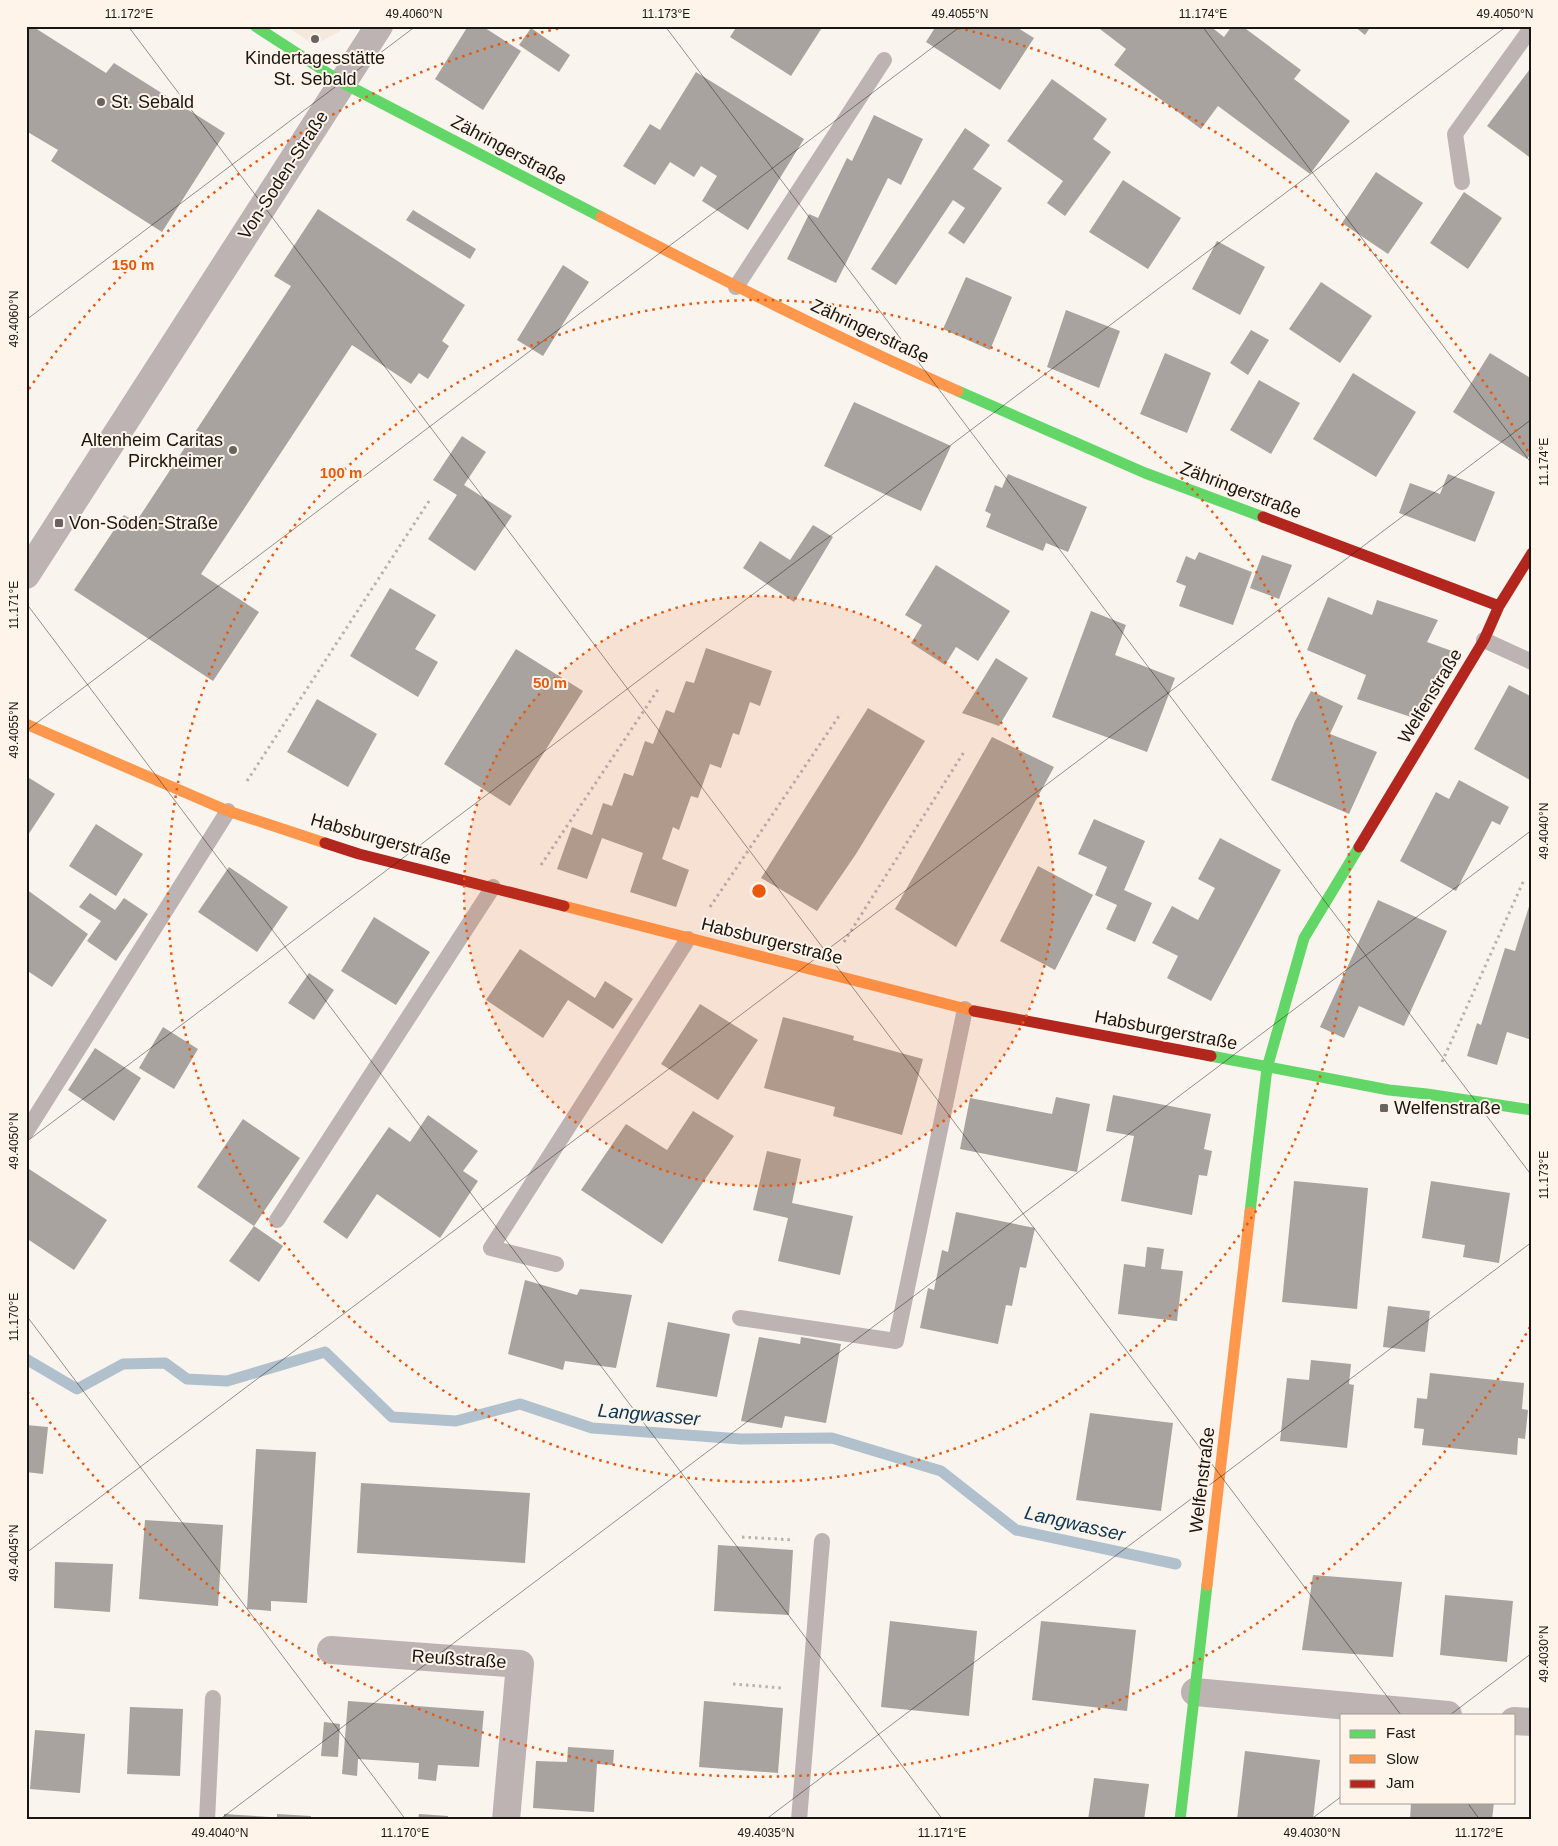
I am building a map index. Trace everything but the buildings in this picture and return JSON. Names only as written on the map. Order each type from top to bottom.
[{"type":"street","name":"Zähringerstraße","points":[[255,26],[343,83],[736,288],[867,351],[1145,473],[1500,606]]},
{"type":"street","name":"Von-Soden-Straße","points":[[26,575],[378,26]]},
{"type":"street","name":"Welfenstraße","points":[[1180,1820],[1267,1068],[1304,938],[1484,640],[1500,606],[1532,553]]},
{"type":"street","name":"Habsburgerstraße","points":[[26,724],[228,811],[359,854],[521,894],[688,939],[825,972],[965,1009],[1389,1090],[1532,1110]]},
{"type":"street","name":"Reußstraße","points":[[331,1650],[520,1664],[506,1820]]},
{"type":"street","points":[[1195,1692],[1437,1714]]},
{"type":"street","points":[[1516,1721],[1532,1722]]},
{"type":"lane","points":[[1462,182],[1455,134],[1532,27]]},
{"type":"lane","points":[[736,288],[884,60]]},
{"type":"lane","points":[[1484,640],[1532,662]]},
{"type":"lane","points":[[26,1132],[228,811]]},
{"type":"lane","points":[[277,1220],[492,887]]},
{"type":"lane","points":[[556,1264],[491,1248],[688,939]]},
{"type":"lane","points":[[740,1318],[896,1341],[965,1009]]},
{"type":"lane","points":[[799,1820],[822,1541]]},
{"type":"lane","points":[[206,1820],[213,1698]]},
{"type":"path","points":[[228,811],[431,498]]},
{"type":"path","points":[[521,894],[659,688]]},
{"type":"path","points":[[688,939],[841,713]]},
{"type":"path","points":[[825,972],[964,752]]},
{"type":"path","points":[[1427,1094],[1524,880]]},
{"type":"path","points":[[742,1537],[822,1541]]},
{"type":"path","points":[[732,1684],[810,1690]]},
{"type":"shaded area","name":"Kindertagesstätte St. Sebald","points":[[286,26],[343,26],[339,32],[314,45]]},
{"type":"waterway","name":"Langwasser","points":[[26,1359],[77,1389],[123,1364],[165,1363],[187,1379],[227,1381],[325,1352],[392,1417],[456,1421],[520,1404],[592,1428],[741,1439],[832,1438],[941,1471],[1016,1530],[1176,1564]]},
{"type":"traffic: fast","points":[[255,26],[343,83],[601,217]]},
{"type":"traffic: fast","points":[[958,391],[1145,473],[1263,517]]},
{"type":"traffic: fast","points":[[1250,1212],[1267,1068],[1304,938],[1359,847]]},
{"type":"traffic: fast","points":[[1211,1056],[1389,1090],[1532,1110]]},
{"type":"traffic: fast","points":[[1180,1820],[1207,1585]]},
{"type":"traffic: slow","points":[[601,217],[778,307],[958,391]]},
{"type":"traffic: slow","points":[[26,724],[228,811],[325,843]]},
{"type":"traffic: slow","points":[[564,906],[974,1011]]},
{"type":"traffic: slow","points":[[1207,1585],[1250,1212]]},
{"type":"traffic: jam","points":[[1263,517],[1499,606]]},
{"type":"traffic: jam","points":[[1359,847],[1484,640],[1499,606],[1532,553]]},
{"type":"traffic: jam","points":[[325,843],[359,854],[564,906]]},
{"type":"traffic: jam","points":[[974,1011],[1211,1056]]},
{"type":"place","name":"Kindertagesstätte St. Sebald","points":[[315,39]]},
{"type":"place","name":"St. Sebald","points":[[101,102]]},
{"type":"place","name":"Altenheim Caritas Pirckheimer","points":[[233,450]]},
{"type":"place","name":"Von-Soden-Straße","points":[[59,523]]},
{"type":"place","name":"Welfenstraße","points":[[1384,1108]]}]
